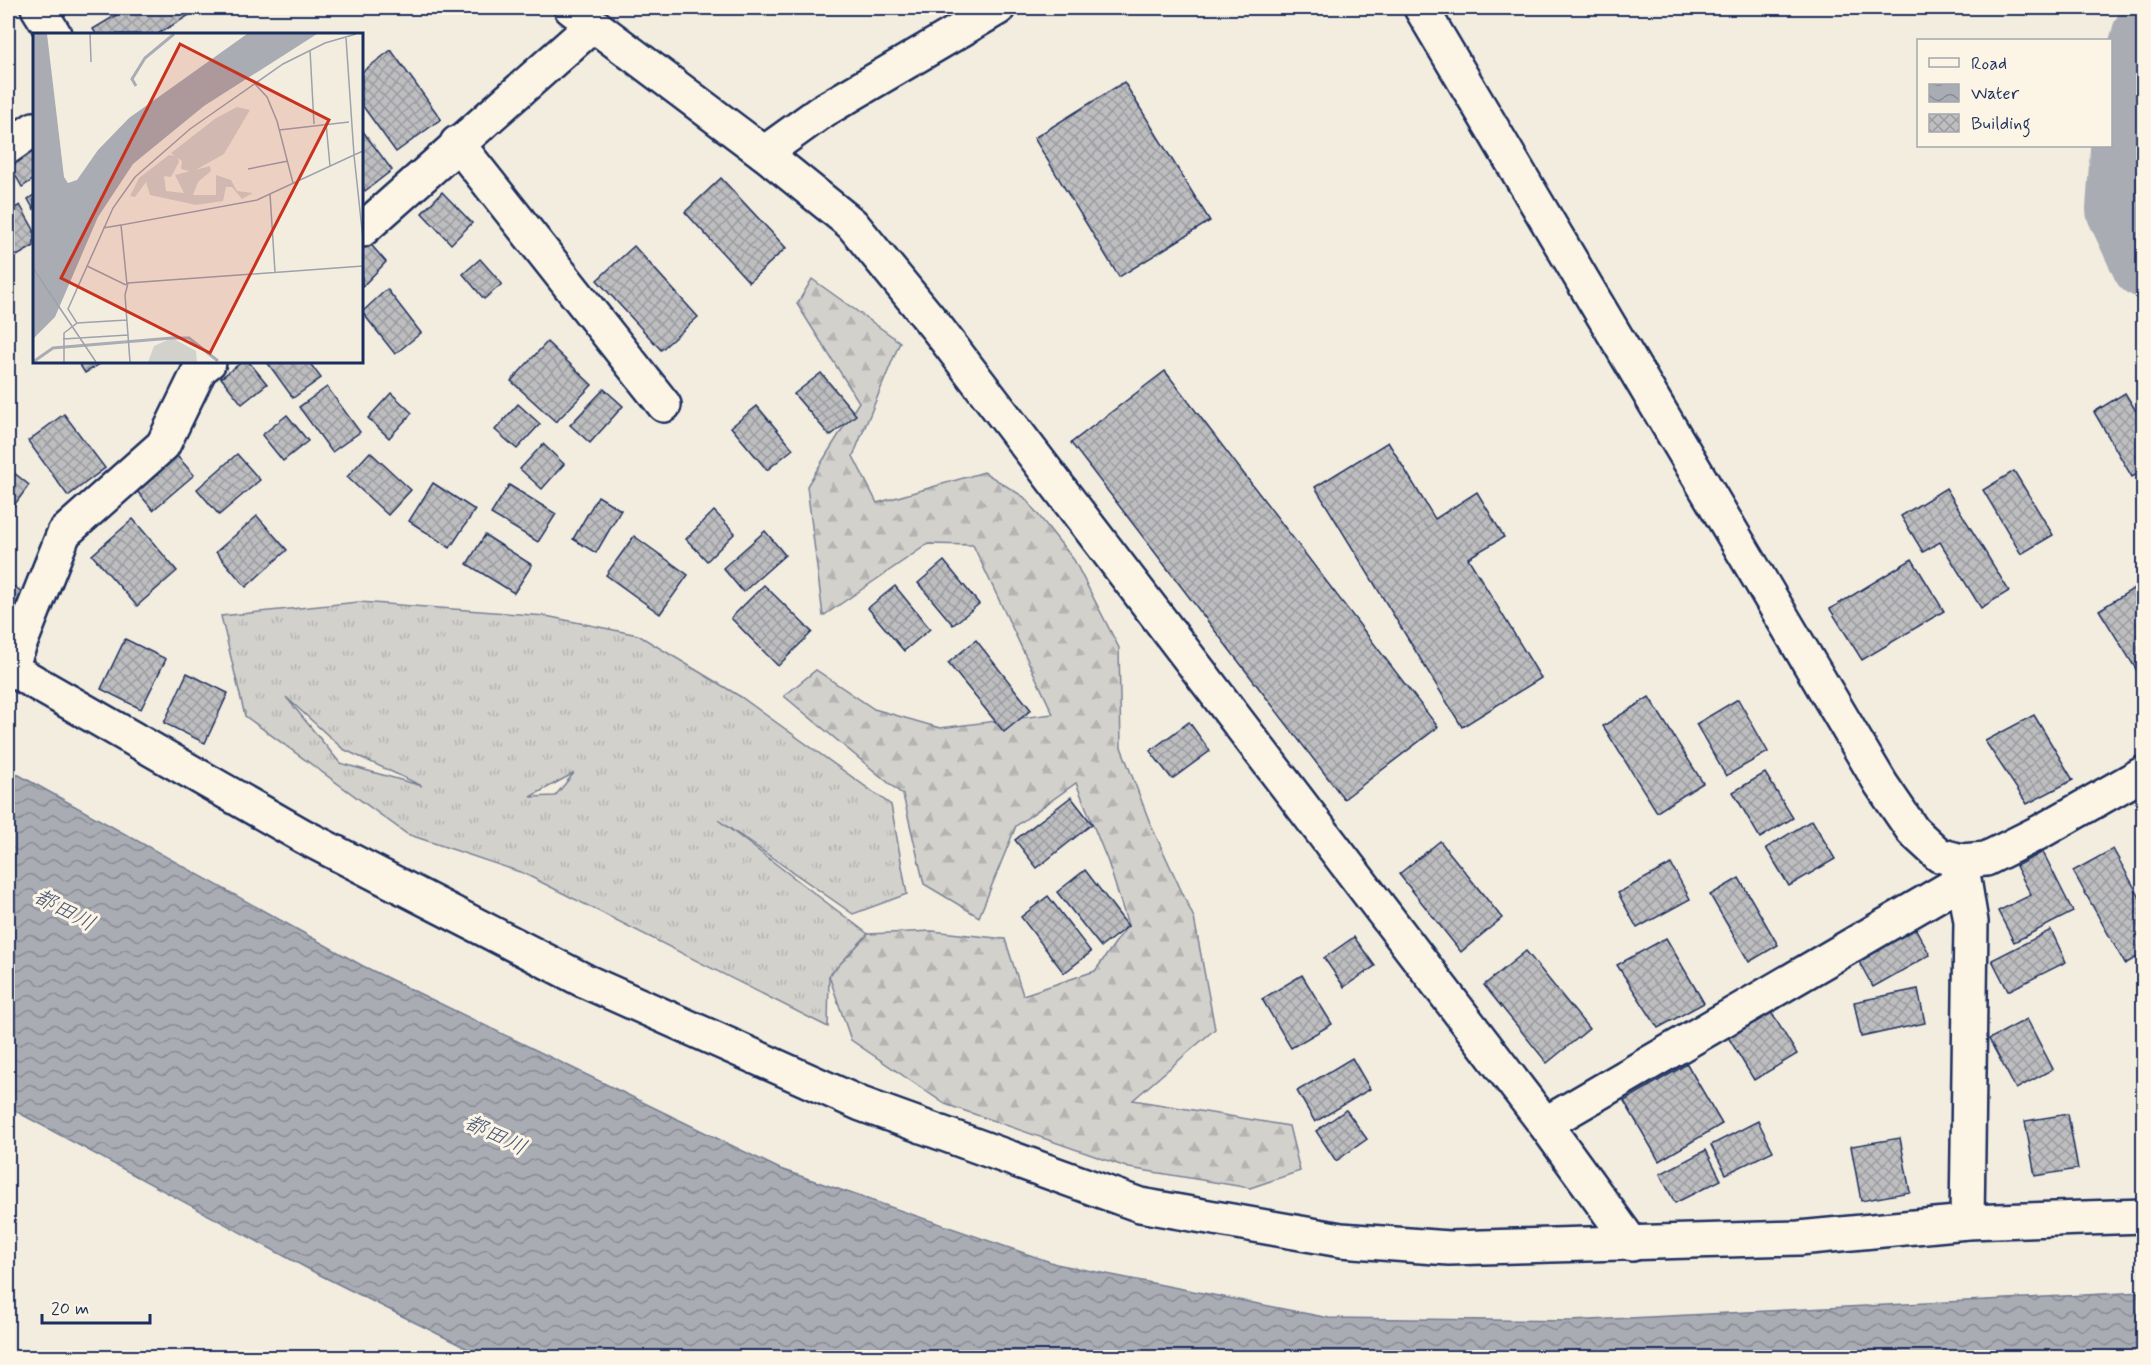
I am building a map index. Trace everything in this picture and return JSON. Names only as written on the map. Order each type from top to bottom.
[{"type":"street","points":[[38,8],[53,33]]},
{"type":"street","points":[[764,153],[821,112],[998,8]]},
{"type":"street","points":[[1421,8],[1881,784],[1913,831],[1939,855],[1961,861],[1986,859],[2040,832],[2144,772]]},
{"type":"street","points":[[363,229],[457,143],[582,16],[764,153],[852,224],[937,328],[1545,1124],[1632,1244]]},
{"type":"street","points":[[8,147],[33,130]]},
{"type":"street","points":[[457,143],[664,405]]},
{"type":"street","points":[[208,363],[200,369],[163,445],[64,533],[9,668],[303,836],[585,981],[861,1104],[1140,1205],[1341,1240],[1449,1248],[1632,1244],[1799,1238],[1967,1222],[2144,1216]]},
{"type":"street","points":[[1545,1124],[1955,885],[1961,861]]},
{"type":"street","points":[[1961,861],[1971,922],[1967,1222]]},
{"type":"green space","points":[[812,279],[900,342],[853,456],[877,503],[984,472],[1024,497],[1074,560],[1119,648],[1121,747],[1150,823],[1194,918],[1215,1029],[1133,1100],[1289,1126],[1300,1171],[1250,1188],[1129,1168],[945,1104],[851,1040],[829,976],[868,934],[932,931],[1005,939],[1023,995],[1095,971],[1128,925],[1108,862],[1076,783],[1016,826],[979,917],[924,884],[903,795],[784,696],[816,670],[874,709],[940,728],[1053,714],[973,545],[928,544],[823,616],[807,486],[859,402],[797,304]]},
{"type":"green space","points":[[359,602],[546,616],[638,635],[741,697],[891,805],[907,894],[853,914],[718,820],[868,934],[829,976],[828,1027],[523,873],[407,834],[245,716],[221,616]],"holes":[[[286,697],[343,749],[422,786],[340,763]],[[574,773],[555,796],[530,797]]]},
{"type":"water","name":"都田川","points":[[8,769],[363,966],[780,1169],[1056,1264],[1329,1318],[1571,1321],[2143,1292],[2143,1357],[484,1357],[314,1272],[8,1107]]},
{"type":"building","points":[[128,8],[201,8],[160,33],[95,33],[93,29]]},
{"type":"building","points":[[391,50],[441,119],[396,152],[363,106],[363,71]]},
{"type":"building","points":[[1124,82],[1210,221],[1119,277],[1034,138]]},
{"type":"building","points":[[363,131],[392,170],[365,191],[363,188]]},
{"type":"building","points":[[33,145],[33,180],[22,187],[8,162]]},
{"type":"building","points":[[721,178],[786,248],[749,282],[685,212]]},
{"type":"building","points":[[442,192],[472,223],[451,244],[422,213]]},
{"type":"building","points":[[33,196],[33,208],[28,199]]},
{"type":"building","points":[[20,205],[33,228],[33,247],[17,256],[8,239],[8,212]]},
{"type":"building","points":[[367,240],[386,262],[363,286],[363,243]]},
{"type":"building","points":[[634,246],[698,317],[661,350],[597,280]]},
{"type":"building","points":[[480,259],[502,284],[484,299],[463,274]]},
{"type":"building","points":[[387,289],[421,333],[395,354],[363,311]]},
{"type":"building","points":[[547,342],[592,385],[556,422],[511,381]]},
{"type":"building","points":[[79,363],[101,363],[85,373]]},
{"type":"building","points":[[241,363],[250,363],[267,384],[242,404],[221,378]]},
{"type":"building","points":[[268,363],[310,363],[321,378],[293,398]]},
{"type":"building","points":[[1165,371],[1438,727],[1344,799],[1071,443]]},
{"type":"building","points":[[821,373],[856,415],[830,436],[794,394]]},
{"type":"building","points":[[327,387],[360,432],[332,452],[299,407]]},
{"type":"building","points":[[604,389],[623,406],[590,443],[570,425]]},
{"type":"building","points":[[391,393],[412,413],[389,438],[368,418]]},
{"type":"building","points":[[2125,393],[2144,424],[2144,470],[2132,477],[2094,412]]},
{"type":"building","points":[[518,404],[540,424],[517,449],[495,430]]},
{"type":"building","points":[[757,406],[793,449],[767,470],[731,427]]},
{"type":"building","points":[[64,414],[105,468],[68,496],[28,441]]},
{"type":"building","points":[[287,415],[308,441],[283,461],[262,435]]},
{"type":"building","points":[[1388,442],[1435,519],[1477,492],[1504,537],[1468,558],[1541,678],[1462,727],[1315,487]]},
{"type":"building","points":[[543,444],[564,464],[542,489],[520,469]]},
{"type":"building","points":[[171,449],[194,475],[153,510],[131,484]]},
{"type":"building","points":[[370,452],[411,490],[388,515],[347,477]]},
{"type":"building","points":[[237,454],[260,480],[219,515],[197,489]]},
{"type":"building","points":[[8,468],[29,485],[8,514]]},
{"type":"building","points":[[2014,471],[2053,535],[2021,554],[1983,490]]},
{"type":"building","points":[[433,483],[475,510],[450,548],[409,521]]},
{"type":"building","points":[[509,485],[556,514],[538,542],[491,514]]},
{"type":"building","points":[[1946,488],[2009,591],[1981,608],[1940,542],[1923,552],[1901,516]]},
{"type":"building","points":[[598,496],[621,510],[596,553],[573,539]]},
{"type":"building","points":[[714,511],[735,533],[707,561],[686,539]]},
{"type":"building","points":[[257,516],[287,550],[246,587],[216,552]]},
{"type":"building","points":[[133,519],[177,571],[137,606],[92,555]]},
{"type":"building","points":[[765,531],[785,555],[743,592],[723,568]]},
{"type":"building","points":[[485,535],[532,565],[514,593],[467,564]]},
{"type":"building","points":[[634,536],[688,575],[660,614],[606,575]]},
{"type":"building","points":[[1912,559],[1944,611],[1862,660],[1830,609]]},
{"type":"building","points":[[944,561],[979,604],[953,625],[918,583]]},
{"type":"building","points":[[8,582],[23,593],[8,614]]},
{"type":"building","points":[[2144,582],[2144,682],[2099,610]]},
{"type":"building","points":[[764,585],[812,632],[778,666],[731,618]]},
{"type":"building","points":[[895,586],[930,629],[904,651],[868,608]]},
{"type":"building","points":[[125,639],[166,659],[141,709],[101,689]]},
{"type":"building","points":[[976,640],[1031,710],[1004,732],[948,663]]},
{"type":"building","points":[[187,673],[228,693],[205,743],[164,723]]},
{"type":"building","points":[[1649,697],[1703,783],[1657,812],[1603,726]]},
{"type":"building","points":[[1738,699],[1768,752],[1726,776],[1696,724]]},
{"type":"building","points":[[2034,715],[2073,780],[2027,804],[1985,741]]},
{"type":"building","points":[[1189,722],[1210,751],[1172,779],[1150,751]]},
{"type":"building","points":[[1765,773],[1793,818],[1760,838],[1733,792]]},
{"type":"building","points":[[1071,797],[1092,824],[1037,868],[1015,840]]},
{"type":"building","points":[[1812,820],[1835,859],[1789,886],[1766,848]]},
{"type":"building","points":[[1440,841],[1502,918],[1461,952],[1399,874]]},
{"type":"building","points":[[2113,849],[2144,905],[2144,953],[2125,964],[2073,871]]},
{"type":"building","points":[[2043,852],[2073,912],[2014,942],[1998,911],[2031,895],[2016,866]]},
{"type":"building","points":[[1671,864],[1690,899],[1637,928],[1618,893]]},
{"type":"building","points":[[1085,870],[1128,926],[1101,947],[1057,892]]},
{"type":"building","points":[[1739,878],[1778,945],[1749,962],[1710,895]]},
{"type":"building","points":[[1048,896],[1091,952],[1064,973],[1021,917]]},
{"type":"building","points":[[1913,924],[1930,955],[1873,987],[1856,956]]},
{"type":"building","points":[[2051,930],[2066,962],[2008,991],[1992,960]]},
{"type":"building","points":[[1354,937],[1375,966],[1344,987],[1324,958]]},
{"type":"building","points":[[1666,938],[1704,1003],[1658,1028],[1617,965]]},
{"type":"building","points":[[1526,951],[1589,1029],[1547,1063],[1484,985]]},
{"type":"building","points":[[1302,975],[1332,1024],[1291,1048],[1262,999]]},
{"type":"building","points":[[1918,989],[1925,1023],[1861,1037],[1854,1002]]},
{"type":"building","points":[[1768,1007],[1797,1054],[1754,1080],[1725,1032]]},
{"type":"building","points":[[2027,1019],[2053,1069],[2016,1089],[1989,1039]]},
{"type":"building","points":[[1352,1058],[1370,1089],[1315,1122],[1297,1091]]},
{"type":"building","points":[[1687,1064],[1722,1124],[1659,1161],[1624,1101]]},
{"type":"building","points":[[1346,1110],[1367,1139],[1336,1161],[1316,1131]]},
{"type":"building","points":[[2068,1114],[2078,1169],[2035,1176],[2025,1121]]},
{"type":"building","points":[[1758,1121],[1773,1151],[1726,1174],[1711,1145]]},
{"type":"building","points":[[1900,1138],[1910,1192],[1861,1201],[1851,1146]]},
{"type":"building","points":[[1706,1150],[1721,1180],[1675,1203],[1660,1174]]},
{"type":"waterway","points":[[2144,34],[2125,105],[2118,210],[2144,266]]}]
